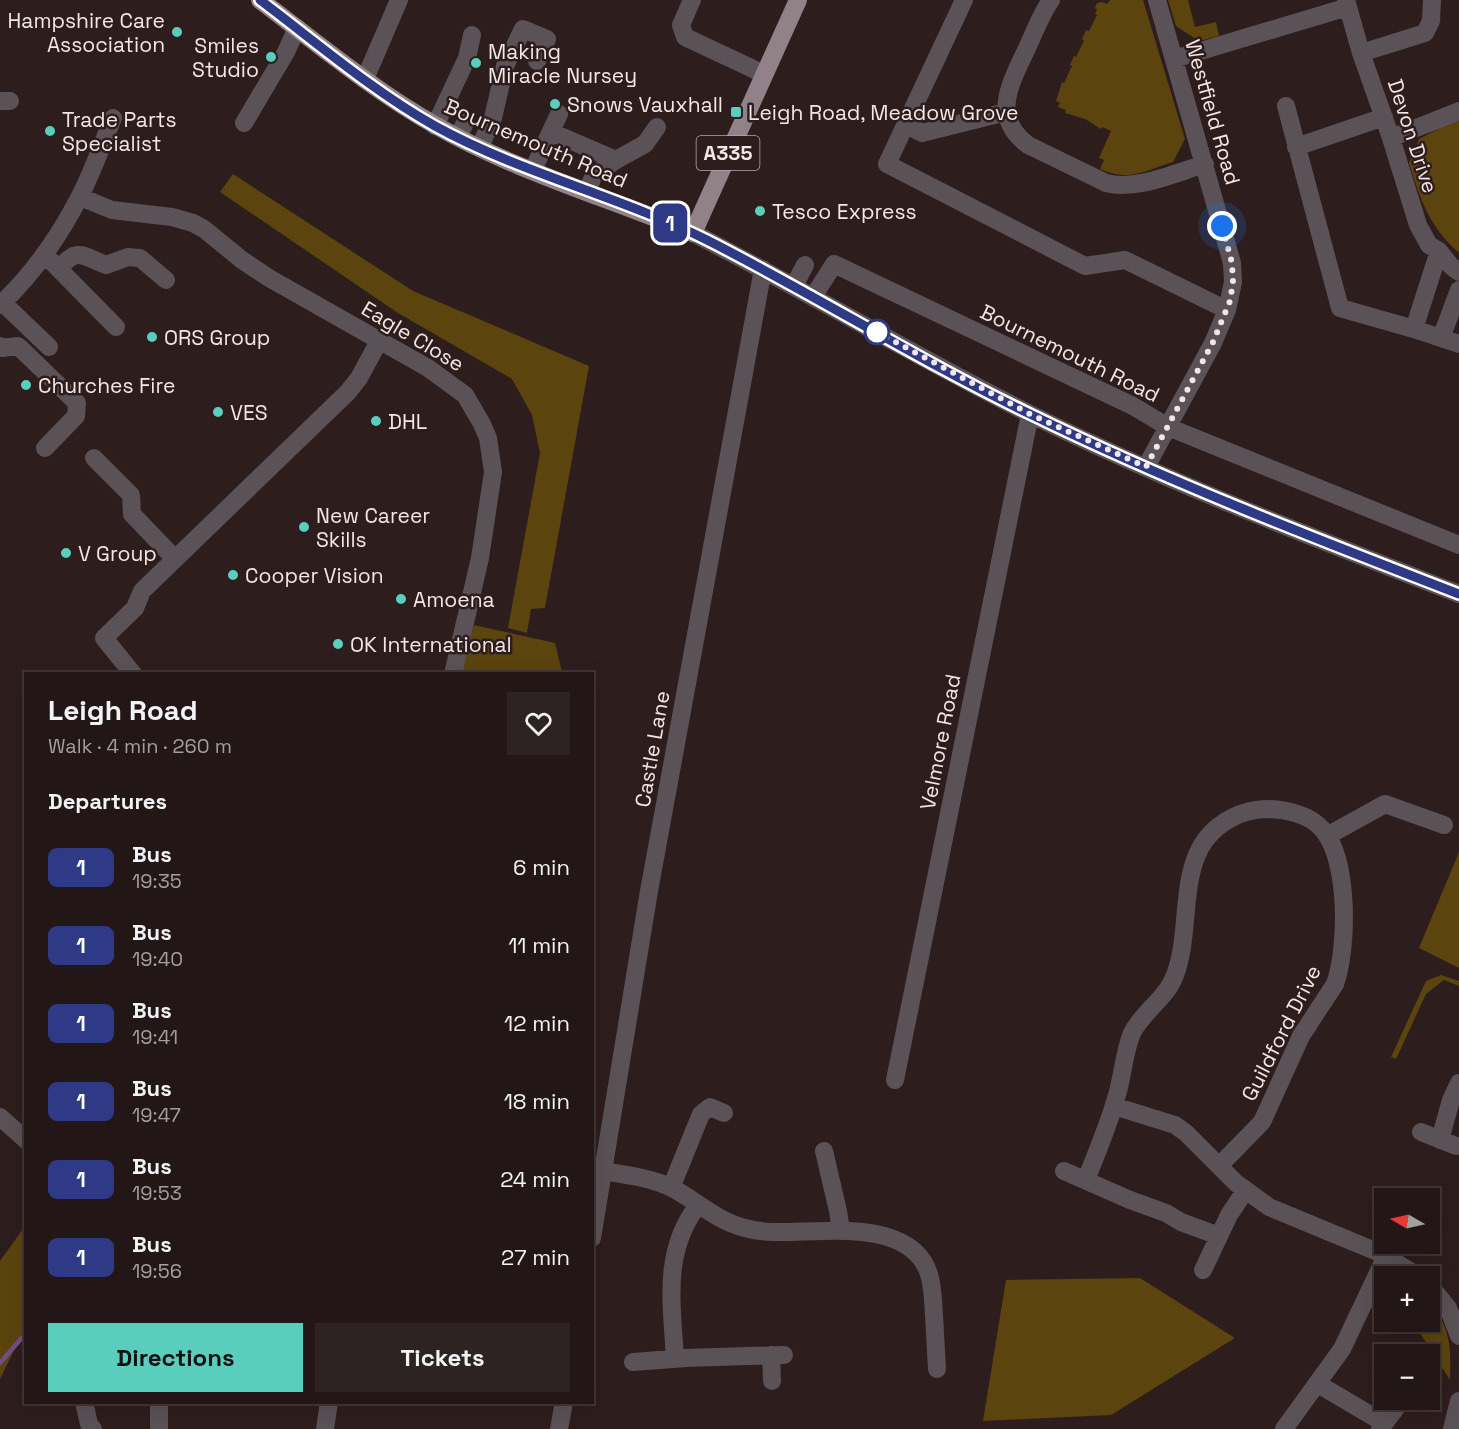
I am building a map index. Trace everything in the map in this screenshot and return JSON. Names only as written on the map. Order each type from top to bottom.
[{"type":"main road","name":"Bournemouth Road","points":[[260,0],[399,104],[435,126],[461,130],[480,147],[532,170],[693,233]]},
{"type":"main road","name":"A335","points":[[693,233],[764,74],[793,2]]},
{"type":"street","points":[[365,79],[386,44],[399,0]]},
{"type":"street","points":[[692,0],[681,25],[685,37],[764,74]]},
{"type":"street","points":[[964,0],[887,164],[1085,266],[1125,260],[1227,310]]},
{"type":"street","points":[[1051,0],[1009,88],[1006,112],[1017,137],[1028,146],[1112,185],[1132,186],[1204,164]]},
{"type":"street","name":"Westfield Road","points":[[1146,467],[1213,342],[1227,310],[1233,282],[1232,263],[1157,0]]},
{"type":"street","points":[[1361,53],[1425,33],[1431,21],[1432,0]]},
{"type":"street","points":[[1174,59],[1347,4]]},
{"type":"street","name":"Devon Drive","points":[[1347,4],[1418,225],[1430,245],[1459,272]]},
{"type":"street","points":[[244,123],[286,52],[297,28]]},
{"type":"street","points":[[480,147],[493,118],[505,66],[523,28],[547,39],[537,61]]},
{"type":"street","points":[[435,126],[467,58],[472,35]]},
{"type":"street","points":[[1286,106],[1340,308],[1373,316],[1459,344]]},
{"type":"street","points":[[1391,138],[1459,111]]},
{"type":"street","points":[[906,125],[922,133],[1006,112]]},
{"type":"street","points":[[532,170],[559,114]]},
{"type":"street","points":[[1296,147],[1384,117]]},
{"type":"street","points":[[50,347],[1,304],[21,283],[43,253],[80,196],[112,118]]},
{"type":"street","points":[[587,191],[594,176],[615,160],[645,144],[657,127]]},
{"type":"street","points":[[550,132],[615,160]]},
{"type":"street","name":"Eagle Close","points":[[80,196],[112,210],[172,217],[193,223],[268,278],[429,368],[465,395],[483,424],[493,461],[484,536],[453,672]]},
{"type":"street","name":"Bournemouth Road","points":[[693,233],[1030,414],[1270,521],[1459,594]]},
{"type":"street","points":[[1414,329],[1439,251]]},
{"type":"street","points":[[43,253],[116,327]]},
{"type":"street","points":[[59,269],[69,257],[78,254],[106,265],[128,257],[140,258],[166,280]]},
{"type":"street","name":"Bournemouth Road","points":[[813,297],[834,264],[1125,402],[1168,427],[1459,545]]},
{"type":"street","points":[[794,286],[805,265]]},
{"type":"street","name":"Castle Lane","points":[[594,1226],[649,891],[763,269]]},
{"type":"street","points":[[1441,338],[1459,290]]},
{"type":"street","points":[[131,672],[104,638],[135,608],[142,591],[348,392],[359,378],[380,341]]},
{"type":"street","points":[[0,346],[3,348],[18,346],[77,403],[76,416],[45,448]]},
{"type":"street","name":"Velmore Road","points":[[895,1080],[1030,414]]},
{"type":"street","points":[[94,458],[131,495],[132,514],[175,559]]},
{"type":"street","points":[[1327,836],[1385,804],[1444,825]]},
{"type":"street","name":"Guildford Drive","points":[[1086,1180],[1114,1106],[1132,1033],[1165,994],[1176,975],[1196,857],[1207,838],[1232,817],[1263,809],[1284,810],[1317,824],[1327,836],[1338,860],[1343,930],[1338,974],[1301,1036],[1262,1122],[1219,1166]]},
{"type":"street","points":[[1421,1132],[1448,1143],[1451,1100],[1459,1083]]},
{"type":"street","points":[[1114,1106],[1175,1125],[1245,1191],[1279,1212],[1386,1257],[1401,1266]]},
{"type":"street","points":[[671,1188],[701,1114],[710,1107],[724,1113]]},
{"type":"street","points":[[0,1117],[24,1138]]},
{"type":"street","points":[[824,1151],[838,1211],[840,1230]]},
{"type":"street","points":[[603,1171],[633,1176],[671,1188],[732,1224],[752,1230],[776,1232],[840,1230],[868,1233],[897,1240],[920,1257],[929,1272],[937,1369]]},
{"type":"street","points":[[1064,1171],[1219,1236]]},
{"type":"street","points":[[1203,1270],[1229,1215],[1245,1191]]},
{"type":"street","points":[[675,1359],[672,1286],[674,1253],[686,1223],[698,1205]]},
{"type":"street","points":[[1284,1429],[1334,1363],[1350,1336],[1386,1257]]},
{"type":"street","points":[[1440,1294],[1454,1305],[1459,1336]]},
{"type":"street","points":[[633,1362],[777,1355],[772,1381]]},
{"type":"street","points":[[1318,1384],[1382,1426],[1394,1410]]},
{"type":"street","points":[[1452,1429],[1459,1401]]},
{"type":"street","points":[[84,1404],[89,1424],[93,1429]]},
{"type":"street","points":[[159,1404],[159,1429]]},
{"type":"street","points":[[326,1429],[329,1404]]},
{"type":"street","points":[[559,1429],[564,1404]]},
{"type":"shaded area","points":[[1110,0],[1143,0],[1185,139],[1173,162],[1136,174],[1120,175],[1100,169],[1104,160],[1099,158],[1111,131],[1065,113],[1066,110],[1058,107],[1060,103],[1056,101],[1062,82],[1064,83],[1072,66],[1070,65],[1074,56],[1076,57],[1084,41],[1082,39],[1086,30],[1089,31],[1097,15],[1095,8],[1097,3],[1107,4]]},
{"type":"shaded area","points":[[1168,0],[1188,0],[1195,27],[1216,22],[1219,36],[1199,41],[1176,26]]},
{"type":"shaded area","points":[[1459,118],[1459,253],[1433,223],[1409,163],[1419,139]]},
{"type":"shaded area","points":[[233,174],[413,291],[589,366],[545,608],[531,609],[527,633],[508,628],[540,453],[532,415],[512,379],[398,313],[220,192]]},
{"type":"shaded area","points":[[474,625],[555,643],[562,672],[461,672]]},
{"type":"shaded area","points":[[1459,852],[1459,968],[1419,948]]},
{"type":"shaded area","points":[[1441,975],[1459,981],[1459,986],[1444,980],[1426,994],[1396,1059],[1391,1057],[1426,981]]},
{"type":"shaded area","points":[[24,1227],[24,1330],[0,1379],[0,1261]]},
{"type":"shaded area","points":[[1140,1278],[1235,1338],[1111,1415],[983,1421],[1006,1280]]},
{"type":"shaded area","points":[[1440,1318],[1448,1339],[1450,1380],[1440,1364],[1440,1344],[1427,1344],[1419,1332],[1440,1332]]},
{"type":"waterway","points":[[0,1363],[24,1335]]},
{"type":"bus line","name":"1","points":[[260,0],[399,104],[435,126],[519,165],[693,233],[1030,414],[1270,521],[1459,594]]},
{"type":"place","name":"Hampshire Care Association","points":[[177,32]]},
{"type":"place","name":"Smiles Studio","points":[[271,57]]},
{"type":"place","name":"Making Miracle Nursey","points":[[476,63]]},
{"type":"place","name":"Snows Vauxhall","points":[[555,104]]},
{"type":"place","name":"Leigh Road, Meadow Grove","points":[[736,112]]},
{"type":"place","name":"Trade Parts Specialist","points":[[50,131]]},
{"type":"place","name":"Tesco Express","points":[[760,211]]},
{"type":"place","name":"ORS Group","points":[[152,337]]},
{"type":"place","name":"Churches Fire","points":[[26,385]]},
{"type":"place","name":"VES","points":[[218,412]]},
{"type":"place","name":"DHL","points":[[376,421]]},
{"type":"place","name":"New Career Skills","points":[[304,527]]},
{"type":"place","name":"V Group","points":[[66,553]]},
{"type":"place","name":"Cooper Vision","points":[[233,575]]},
{"type":"place","name":"Amoena","points":[[401,599]]},
{"type":"place","name":"OK International","points":[[338,644]]},
{"type":"route","points":[[877,332],[1030,414],[1146,467],[1213,342],[1230,301],[1233,282],[1232,263],[1222,226]]}]
